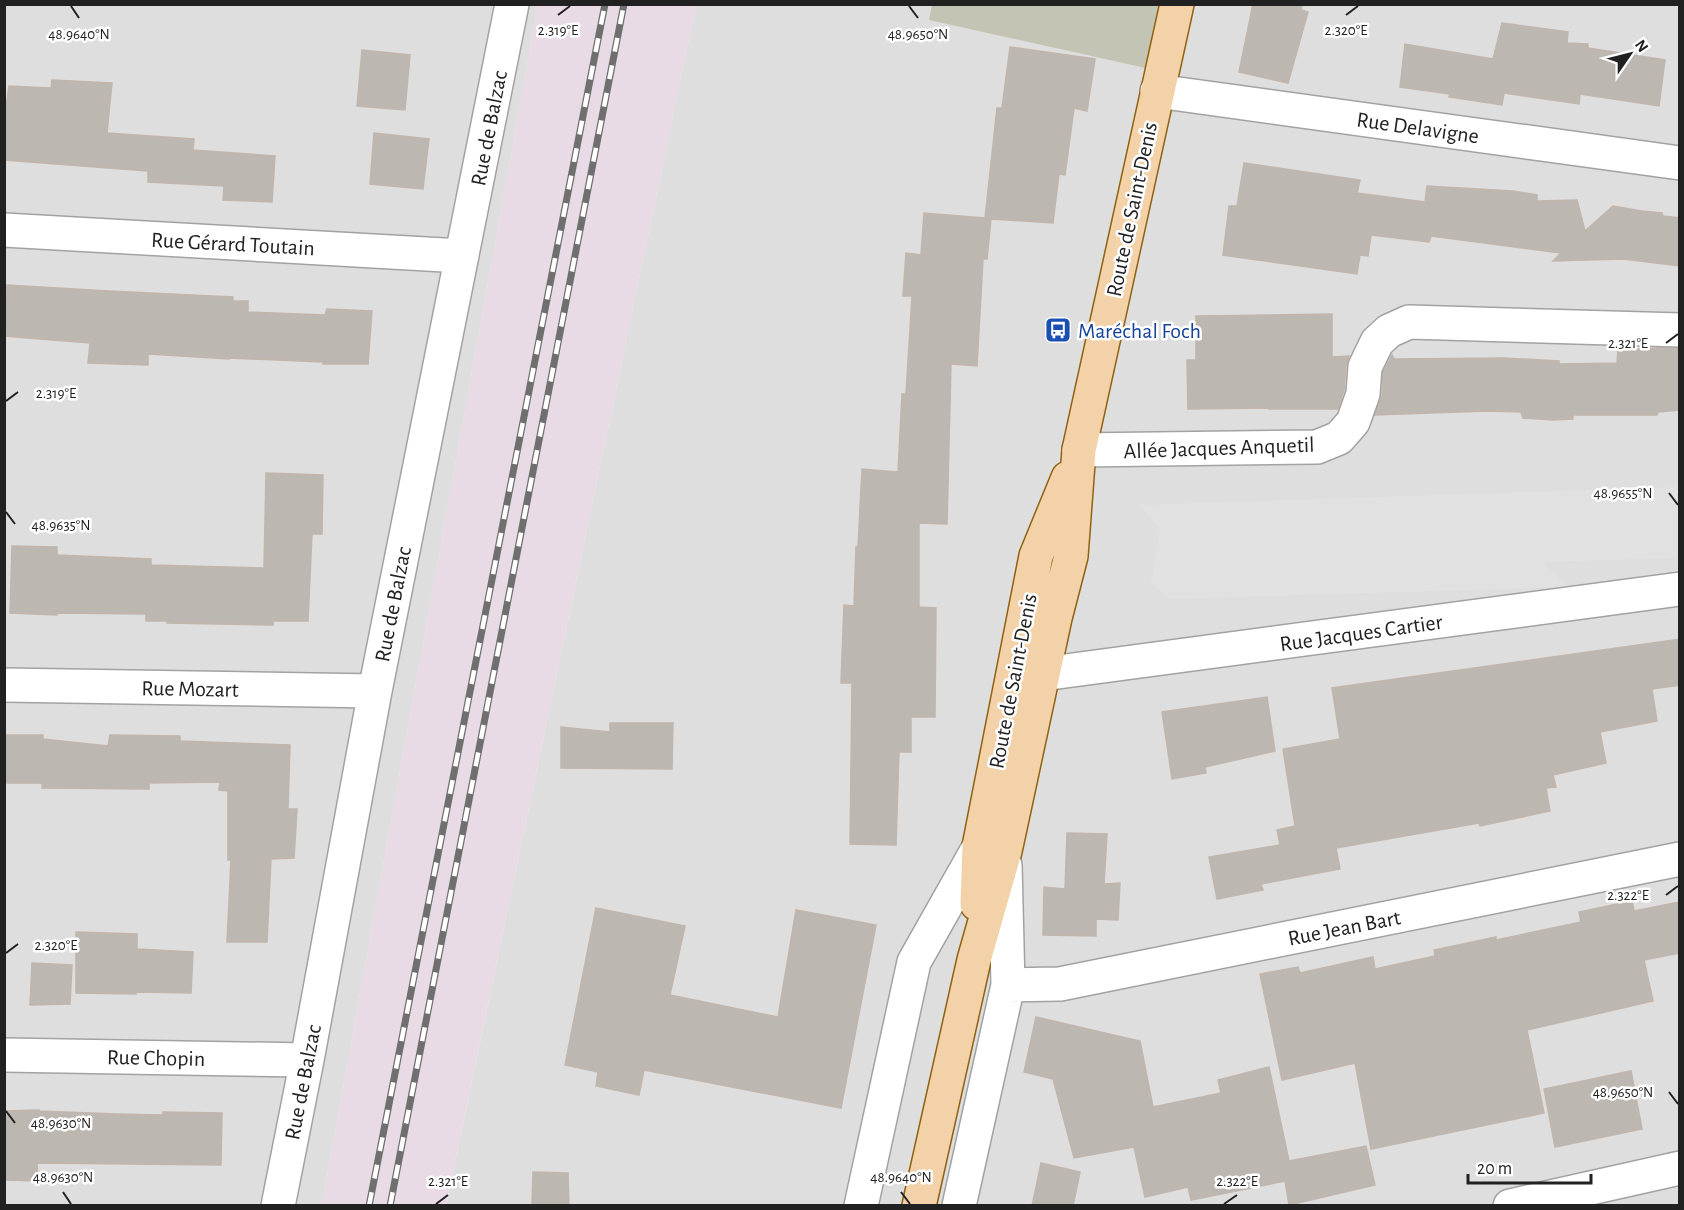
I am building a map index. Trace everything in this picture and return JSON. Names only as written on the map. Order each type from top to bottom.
[{"type":"main road","name":"Route de Saint-Denis","points":[[992,849],[1043,674],[1071,556],[1079,450],[1177,4]]},
{"type":"main road","name":"Route de Saint-Denis","points":[[919,1206],[974,960],[1036,556],[1079,450]]},
{"type":"street","name":"Rue de Balzac","points":[[278,1206],[375,692],[512,4]]},
{"type":"street","name":"Rue Delavigne","points":[[1157,91],[1680,163]]},
{"type":"street","name":"Rue Gérard Toutain","points":[[4,230],[462,256]]},
{"type":"street","name":"Allée Jacques Anquetil","points":[[1079,450],[1317,447],[1339,438],[1353,422],[1363,394],[1365,367],[1377,342],[1389,331],[1409,322],[1680,330]]},
{"type":"street","points":[[1036,556],[1071,556]]},
{"type":"street","name":"Rue Jacques Cartier","points":[[1043,674],[1680,589]]},
{"type":"street","name":"Rue Mozart","points":[[4,685],[375,692]]},
{"type":"street","name":"Route de Saint-Denis","points":[[959,1206],[1008,985],[1006,938],[992,849]]},
{"type":"street","name":"Route de Saint-Denis","points":[[861,1206],[914,962],[992,849]]},
{"type":"street","name":"Rue Jean Bart","points":[[1008,985],[1060,984],[1680,860]]},
{"type":"street","name":"Rue Chopin","points":[[4,1054],[307,1060]]},
{"type":"street","points":[[1510,1206],[1680,1168]]},
{"type":"shaded area","points":[[5,5],[538,5],[322,1205],[5,1206]]},
{"type":"shaded area","points":[[538,5],[696,5],[446,1205],[322,1205]]},
{"type":"shaded area","points":[[696,5],[1679,5],[1679,1205],[446,1206]]},
{"type":"shaded area","points":[[932,5],[1158,5],[1150,69],[929,20]]},
{"type":"shaded area","points":[[1679,487],[1679,558],[1541,562],[1568,587],[1171,599],[1151,583],[1160,530],[1140,505]]},
{"type":"building","points":[[1253,4],[1302,4],[1301,10],[1308,12],[1288,83],[1239,72]]},
{"type":"building","points":[[1502,23],[1568,32],[1567,43],[1588,44],[1588,48],[1665,60],[1659,106],[1580,94],[1579,104],[1504,93],[1502,105],[1400,87],[1405,44],[1493,59]]},
{"type":"building","points":[[1010,47],[1095,59],[1087,111],[1074,108],[1065,175],[1059,174],[1053,223],[991,219],[987,259],[983,259],[977,366],[951,364],[947,524],[919,523],[919,607],[936,608],[935,717],[911,717],[911,752],[899,752],[896,845],[850,844],[852,683],[841,683],[844,605],[854,606],[862,469],[898,472],[902,394],[906,394],[912,296],[903,296],[906,253],[921,255],[924,213],[985,218],[997,108],[1002,108]]},
{"type":"building","points":[[362,50],[410,55],[405,110],[357,106]]},
{"type":"building","points":[[52,80],[112,83],[107,133],[194,139],[193,150],[275,156],[272,202],[223,200],[224,186],[148,182],[148,171],[4,160],[4,121],[9,86],[51,88]]},
{"type":"building","points":[[374,133],[429,139],[423,189],[370,184]]},
{"type":"building","points":[[1244,163],[1360,180],[1357,193],[1425,202],[1427,186],[1513,191],[1537,195],[1537,201],[1577,200],[1585,231],[1613,206],[1662,213],[1663,216],[1680,218],[1680,266],[1623,259],[1553,261],[1561,253],[1431,236],[1429,242],[1371,235],[1368,256],[1360,255],[1357,274],[1223,255],[1229,206],[1237,206]]},
{"type":"building","points":[[7,285],[233,297],[233,301],[248,301],[248,312],[325,315],[327,309],[372,311],[368,364],[323,364],[323,362],[148,354],[148,365],[88,363],[90,343],[4,336]]},
{"type":"building","points":[[1332,314],[1332,357],[1349,356],[1344,390],[1338,409],[1188,409],[1187,360],[1196,360],[1196,316]]},
{"type":"building","points":[[1680,349],[1680,410],[1658,412],[1657,415],[1573,415],[1573,419],[1553,420],[1523,418],[1521,412],[1488,411],[1375,415],[1382,396],[1383,372],[1392,355],[1394,359],[1503,358],[1559,361],[1559,364],[1617,363],[1618,350]]},
{"type":"building","points":[[266,473],[323,475],[322,534],[312,534],[308,621],[273,621],[273,625],[167,623],[167,621],[146,621],[146,614],[10,613],[12,546],[57,547],[57,555],[151,559],[151,565],[264,568]]},
{"type":"building","points":[[1680,639],[1680,685],[1652,689],[1657,721],[1600,732],[1606,763],[1553,775],[1556,787],[1546,788],[1550,811],[1480,826],[1479,823],[1336,848],[1340,869],[1261,884],[1263,890],[1217,899],[1209,857],[1280,845],[1277,830],[1295,826],[1283,749],[1340,739],[1332,688]]},
{"type":"building","points":[[1267,697],[1275,751],[1205,767],[1206,773],[1172,779],[1162,712]]},
{"type":"building","points":[[610,723],[673,723],[672,769],[561,768],[561,727],[610,732]]},
{"type":"building","points":[[4,735],[43,735],[43,739],[108,746],[110,735],[180,736],[180,741],[290,745],[288,809],[297,809],[294,858],[271,859],[267,942],[227,942],[231,860],[228,860],[228,791],[219,790],[220,782],[149,783],[149,789],[42,788],[42,783],[4,783]]},
{"type":"building","points":[[1067,833],[1107,834],[1104,884],[1120,883],[1118,920],[1096,919],[1096,936],[1043,935],[1044,887],[1065,889]]},
{"type":"building","points":[[1632,901],[1634,911],[1680,902],[1680,953],[1644,960],[1653,1001],[1527,1030],[1544,1113],[1371,1149],[1355,1063],[1282,1080],[1260,974],[1298,967],[1300,973],[1373,957],[1375,969],[1435,956],[1434,950],[1581,922],[1579,912]]},
{"type":"building","points":[[596,908],[685,926],[670,995],[778,1017],[796,910],[876,925],[841,1108],[644,1070],[639,1095],[596,1086],[598,1072],[565,1065]]},
{"type":"building","points":[[76,932],[137,934],[137,949],[193,952],[191,993],[76,993]]},
{"type":"building","points":[[32,963],[72,965],[70,1004],[30,1005]]},
{"type":"building","points":[[1036,1017],[1140,1041],[1153,1107],[1221,1093],[1218,1080],[1269,1067],[1289,1161],[1366,1146],[1375,1185],[1289,1205],[1285,1181],[1191,1200],[1188,1187],[1145,1197],[1134,1147],[1074,1158],[1053,1079],[1024,1072]]},
{"type":"building","points":[[1631,1071],[1642,1129],[1555,1147],[1544,1089]]},
{"type":"building","points":[[39,1110],[163,1115],[163,1112],[222,1113],[221,1165],[37,1163],[38,1181],[4,1180],[4,1111]]},
{"type":"building","points":[[1041,1163],[1080,1172],[1073,1206],[1032,1206]]},
{"type":"building","points":[[533,1172],[568,1173],[569,1206],[532,1206]]},
{"type":"railway","points":[[369,1206],[605,4]]},
{"type":"railway","points":[[390,1206],[624,4]]},
{"type":"place","name":"Maréchal Foch","points":[[1058,330]]}]
